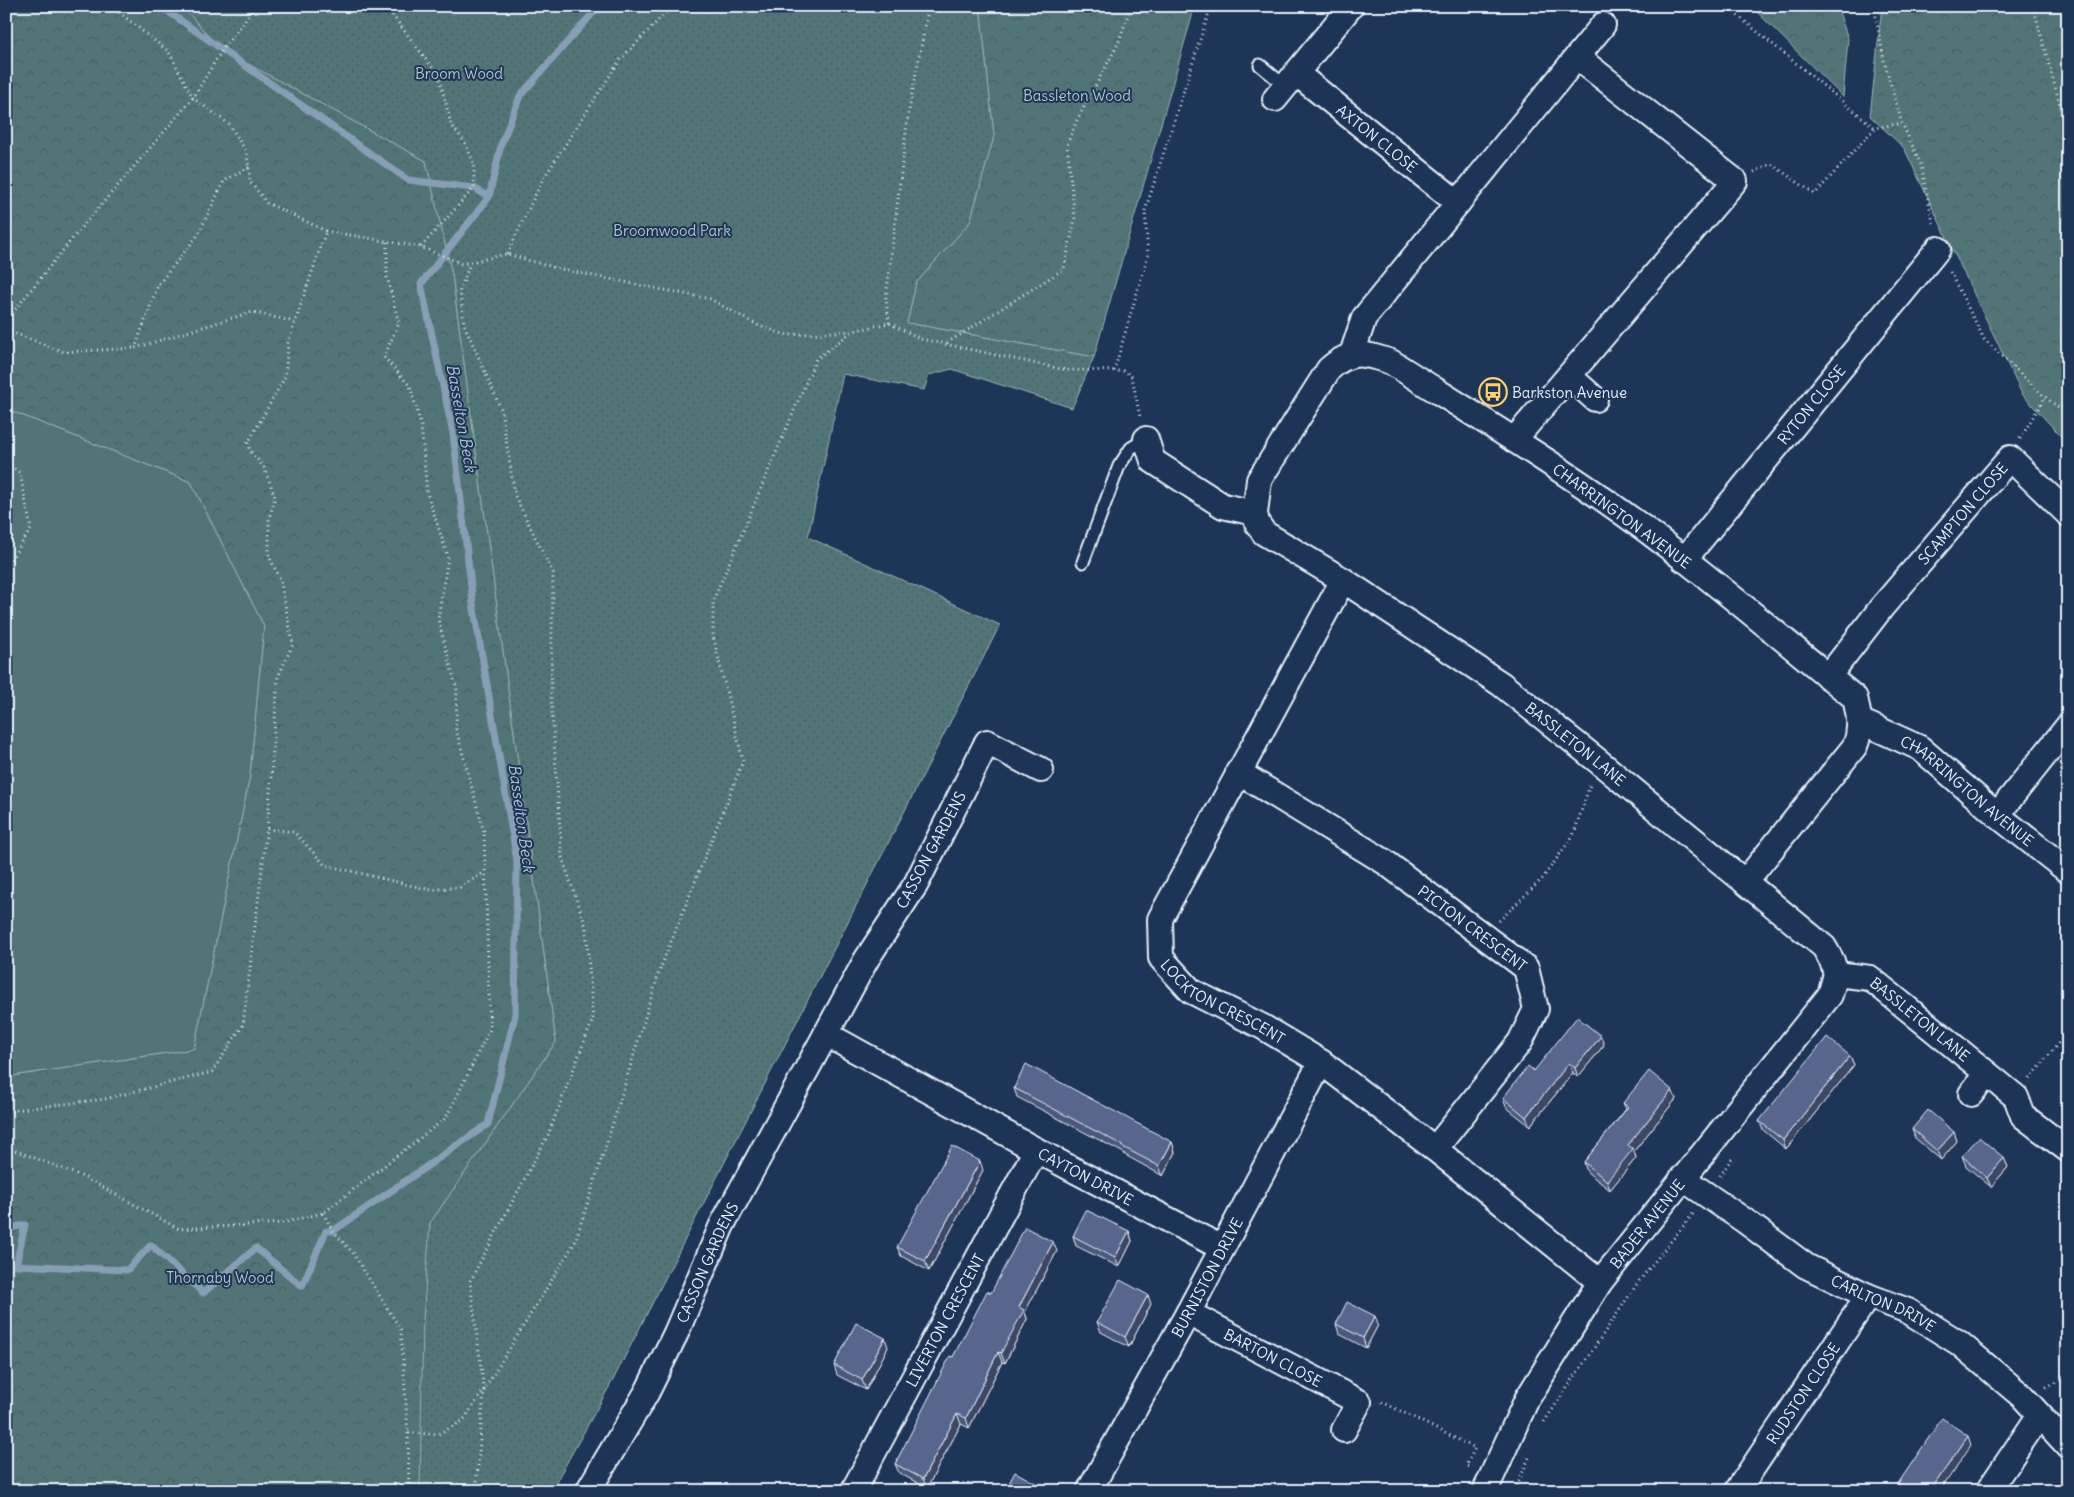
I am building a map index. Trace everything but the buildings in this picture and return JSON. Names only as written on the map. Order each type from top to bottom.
[{"type":"street","points":[[1286,86],[1351,6]]},
{"type":"street","points":[[1146,439],[1153,461],[1224,506],[1255,513],[1259,480],[1330,369],[1340,359],[1352,354],[1364,318],[1603,25]]},
{"type":"street","points":[[1514,440],[1736,181],[1577,57]]},
{"type":"street","name":"AXTON CLOSE","points":[[1286,86],[1458,203]]},
{"type":"street","name":"RYTON CLOSE","points":[[1684,560],[1938,249]]},
{"type":"street","name":"CHARRINGTON AVENUE","points":[[1352,354],[1370,355],[1391,362],[1604,500],[1684,560],[1855,698],[1860,721],[1859,736],[1855,746],[1745,882]]},
{"type":"street","points":[[1569,376],[1595,398]]},
{"type":"street","name":"SCAMPTON CLOSE","points":[[1828,676],[1882,607],[2010,458],[2068,514]]},
{"type":"street","name":"BASSLETON LANE","points":[[1255,513],[1257,523],[1264,532],[1343,580],[1501,684],[1598,761],[1824,947],[1832,961],[1836,974],[1870,978],[1986,1074],[2068,1150]]},
{"type":"street","name":"LOCKTON CRESCENT","points":[[1343,580],[1160,919],[1161,958],[1191,991],[1263,1027],[1321,1062],[1435,1149],[1600,1282]]},
{"type":"street","name":"CHARRINGTON AVENUE","points":[[1860,721],[1920,748],[1997,815],[2068,871]]},
{"type":"street","points":[[1997,815],[2068,726]]},
{"type":"street","name":"CASSON GARDENS","points":[[588,1491],[647,1392],[676,1333],[722,1225],[866,960],[916,884],[987,742],[1042,770]]},
{"type":"street","name":"PICTON CRESCENT","points":[[1238,772],[1385,862],[1526,968],[1536,1009],[1520,1042],[1435,1149]]},
{"type":"street","name":"BADER AVENUE","points":[[1489,1482],[1527,1399],[1600,1282],[1830,995],[1836,974]]},
{"type":"street","name":"CAYTON DRIVE","points":[[826,1034],[1036,1150],[1222,1248]]},
{"type":"street","name":"BURNISTON DRIVE","points":[[1089,1491],[1188,1313],[1321,1062]]},
{"type":"street","points":[[1971,1094],[1986,1074]]},
{"type":"street","name":"LIVERTON CRESCENT","points":[[853,1491],[1036,1150]]},
{"type":"street","name":"CARLTON DRIVE","points":[[1682,1178],[1806,1266],[1868,1296],[1908,1311],[1959,1344],[2023,1397],[2068,1446]]},
{"type":"street","name":"RUDSTON CLOSE","points":[[1737,1491],[1868,1296]]},
{"type":"street","name":"BARTON CLOSE","points":[[1188,1313],[1359,1402]]},
{"type":"street","points":[[1344,1430],[1359,1402]]},
{"type":"street","points":[[1997,1488],[2039,1416]]},
{"type":"lane","points":[[1260,65],[1286,86]]},
{"type":"lane","points":[[1082,562],[1119,466],[1131,448],[1146,439]]},
{"type":"path","points":[[111,6],[169,52],[194,98],[229,124],[247,153],[250,182],[267,203],[326,231],[421,247],[462,264],[507,254],[559,269],[710,299],[759,326],[787,335],[853,331],[889,323],[921,339],[1066,370],[1125,371],[1132,377],[1146,439]]},
{"type":"path","points":[[6,321],[76,234],[194,98],[222,50],[256,6]]},
{"type":"path","points":[[388,6],[393,16],[439,76],[452,124],[465,143],[474,163],[474,188],[421,247]]},
{"type":"path","points":[[507,254],[543,179],[620,60],[672,6]]},
{"type":"path","points":[[889,323],[886,298],[908,115],[929,6]]},
{"type":"path","points":[[946,343],[1064,269],[1075,219],[1067,145],[1077,120],[1118,44],[1131,6]]},
{"type":"path","points":[[1114,371],[1148,255],[1145,211],[1211,6]]},
{"type":"path","points":[[1726,6],[1875,128]]},
{"type":"path","points":[[1874,6],[1884,61],[1902,123],[1921,165],[1938,249],[1984,339],[2045,397],[2068,415]]},
{"type":"path","points":[[2033,6],[2065,123],[2068,126]]},
{"type":"path","points":[[1736,181],[1771,164],[1815,194],[1875,128],[1902,123]]},
{"type":"path","points":[[135,348],[158,285],[198,235],[224,181],[249,167]]},
{"type":"path","points":[[6,1111],[105,1099],[212,1072],[243,1025],[267,829],[278,677],[293,644],[280,579],[269,556],[269,519],[275,497],[264,467],[250,450],[248,443],[285,377],[288,343],[326,231]]},
{"type":"path","points":[[6,1147],[84,1176],[179,1229],[282,1223],[323,1213],[446,1118],[490,1029],[484,832],[456,729],[458,690],[438,619],[448,557],[427,493],[421,425],[410,386],[384,357],[399,323],[387,277],[387,242]]},
{"type":"path","points":[[470,263],[460,291],[464,324],[501,409],[515,496],[553,574],[551,698],[562,857],[586,927],[593,1019],[548,1135],[470,1281],[484,1390],[476,1491]]},
{"type":"path","points":[[6,330],[64,352],[135,348],[252,312],[295,322]]},
{"type":"path","points":[[408,1433],[438,1434],[463,1421],[575,1242],[610,1136],[659,972],[742,761],[713,636],[713,601],[816,359],[853,331]]},
{"type":"path","points":[[2010,458],[2045,397]]},
{"type":"path","points":[[6,463],[20,473],[31,529],[6,567]]},
{"type":"path","points":[[1483,936],[1542,879],[1573,836],[1598,761]]},
{"type":"path","points":[[267,829],[294,832],[326,865],[431,890],[460,887],[485,872]]},
{"type":"path","points":[[2020,1106],[2068,1031]]},
{"type":"path","points":[[1542,1425],[1640,1281],[1707,1195],[1737,1151]]},
{"type":"path","points":[[323,1213],[333,1231],[353,1253],[401,1330],[408,1433],[409,1491]]},
{"type":"path","points":[[1359,1402],[1381,1401],[1474,1448],[1466,1466],[1489,1482]]},
{"type":"path","points":[[1515,1491],[1532,1450]]},
{"type":"green space","name":"Thornaby Wood","points":[[6,6],[182,6],[219,48],[426,161],[452,274],[556,1042],[430,1223],[425,1491],[6,1491],[6,1077],[194,1049],[250,776],[264,626],[191,482],[6,409]]},
{"type":"green space","name":"Broomwood Park","points":[[182,6],[980,6],[994,136],[970,222],[916,283],[907,323],[1094,357],[1072,408],[952,369],[929,375],[924,390],[843,374],[808,537],[1000,625],[613,1380],[551,1491],[420,1491],[423,1320],[430,1223],[556,1042],[452,274],[426,161],[219,48]]},
{"type":"green space","name":"Bassleton Wood","points":[[980,6],[1195,6],[1094,357],[907,323],[916,283],[970,222],[994,136]]},
{"type":"green space","points":[[1751,6],[1837,6],[1848,39],[1843,97]]},
{"type":"green space","points":[[1882,6],[2068,6],[2068,444],[2022,394],[1904,148],[1870,116]]},
{"type":"green space","points":[[6,409],[191,482],[264,626],[250,776],[194,1049],[6,1077]]},
{"type":"waterway","points":[[160,6],[408,180],[474,188],[489,197]]},
{"type":"waterway","name":"Basselton Beck","points":[[6,1229],[25,1225],[16,1265],[127,1270],[151,1245],[203,1293],[256,1248],[302,1286],[326,1231],[333,1231],[488,1124],[515,1015],[517,861],[473,603],[453,433],[421,284],[489,197],[501,145],[520,96],[599,6]]},
{"type":"place","name":"Barkston Avenue","points":[[1493,392]]},
{"type":"park label","name":"Broom Wood","points":[[459,73]]}]
